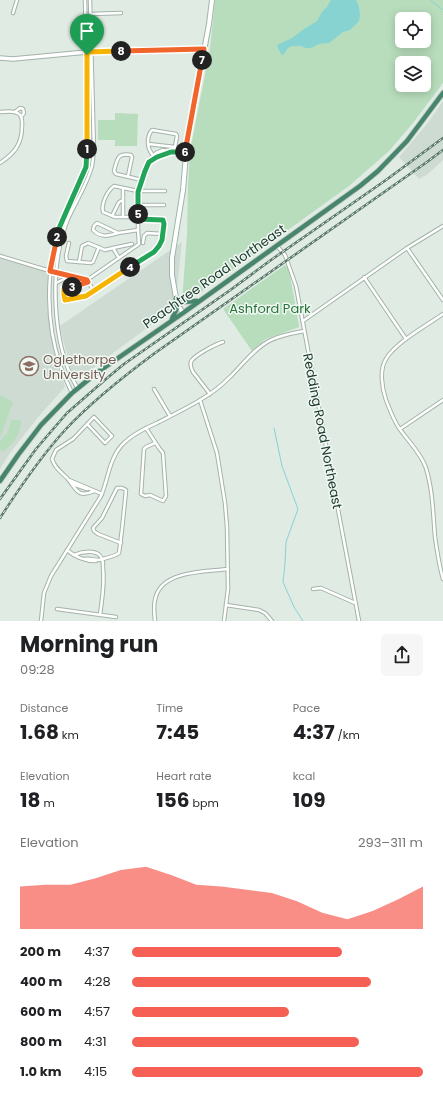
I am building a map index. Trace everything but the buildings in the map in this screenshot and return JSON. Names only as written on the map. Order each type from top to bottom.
[{"type":"highway","name":"Peachtree Road Northeast","points":[[0,481],[32,437],[72,393],[98,372],[360,186],[378,171],[407,141],[443,93]]},
{"type":"highway","points":[[176,298],[183,302],[198,301]]},
{"type":"highway","points":[[172,320],[177,308],[176,298]]},
{"type":"main road","points":[[183,313],[176,298],[172,275],[172,258],[183,190],[185,153],[209,24],[212,0]]},
{"type":"street","points":[[13,13],[17,0]]},
{"type":"street","points":[[72,393],[60,364],[54,338],[49,302],[50,271],[58,231],[86,167],[88,129],[85,0]]},
{"type":"street","points":[[78,389],[68,369],[62,347],[56,311],[56,272],[60,248],[68,220],[89,177],[94,151],[90,0]]},
{"type":"street","points":[[91,14],[121,13]]},
{"type":"street","points":[[0,58],[13,59],[87,52],[155,49],[204,49]]},
{"type":"street","points":[[0,163],[14,151],[20,142],[22,135],[21,117],[24,113],[23,109],[20,108],[14,112]]},
{"type":"street","points":[[0,112],[14,112],[19,114],[21,117]]},
{"type":"street","points":[[148,144],[175,147],[177,136],[176,134],[152,130],[149,133],[148,144],[149,151],[153,155]]},
{"type":"street","points":[[165,191],[138,192],[114,186],[108,192],[102,210],[103,212],[115,217],[123,216],[137,218],[163,220],[162,240],[154,252],[86,296],[65,300],[64,289],[88,281],[139,244],[137,218],[138,192],[145,171],[153,155],[160,151],[185,153]]},
{"type":"street","points":[[149,162],[159,153],[171,152]]},
{"type":"street","points":[[128,176],[132,156],[126,154],[118,158],[114,171],[116,174],[142,180]]},
{"type":"street","points":[[123,188],[123,216]]},
{"type":"street","points":[[112,216],[119,202],[123,199]]},
{"type":"street","points":[[138,205],[164,205]]},
{"type":"street","points":[[118,233],[97,223],[94,226],[94,230],[96,232],[106,236],[138,230]]},
{"type":"street","points":[[303,321],[407,248],[443,226]]},
{"type":"street","points":[[143,243],[144,236],[147,233],[162,234]]},
{"type":"street","points":[[69,243],[66,256],[67,261],[93,262],[99,247]]},
{"type":"street","points":[[79,262],[82,246],[88,243],[105,250],[132,244]]},
{"type":"street","name":"Redding Road Northeast","points":[[276,246],[285,255],[296,286],[359,621]]},
{"type":"street","points":[[113,248],[119,258]]},
{"type":"street","points":[[407,248],[443,300]]},
{"type":"street","points":[[0,256],[88,281],[94,291]]},
{"type":"street","points":[[61,280],[62,274]]},
{"type":"street","points":[[56,283],[70,276]]},
{"type":"street","points":[[364,278],[406,339]]},
{"type":"street","points":[[443,314],[406,339],[390,353],[382,368],[385,396],[392,416],[425,465],[433,503],[438,560],[443,579]]},
{"type":"street","points":[[41,621],[42,600],[46,586],[102,494],[111,463],[121,446],[129,438],[146,428],[210,394],[223,384],[254,353],[268,342],[275,338],[304,331]]},
{"type":"street","points":[[210,394],[191,369],[191,363],[193,359],[215,344],[223,342]]},
{"type":"street","points":[[154,389],[170,416]]},
{"type":"street","points":[[200,400],[217,453],[226,515],[228,590],[224,621]]},
{"type":"street","points":[[400,429],[443,400]]},
{"type":"street","points":[[87,424],[105,443],[112,436],[94,417],[87,424],[72,439],[56,450],[52,459],[54,466],[68,480],[75,490],[81,494],[89,494],[93,490]]},
{"type":"street","points":[[146,428],[163,453],[166,496],[164,501],[150,495],[146,496],[141,494],[144,449],[155,443]]},
{"type":"street","points":[[68,480],[102,494]]},
{"type":"street","points":[[67,550],[74,555],[90,561],[116,556],[119,554],[121,543],[126,490],[117,488],[102,518],[93,528],[98,534],[121,543]]},
{"type":"street","points":[[74,555],[90,552],[98,554],[104,580],[100,615]]},
{"type":"street","points":[[155,621],[154,605],[156,595],[167,581],[177,576],[228,569]]},
{"type":"street","points":[[313,589],[321,588],[356,603]]},
{"type":"street","points":[[226,605],[259,610],[265,613],[272,621]]},
{"type":"street","points":[[57,609],[116,617]]},
{"type":"shaded area","points":[[443,101],[443,160],[428,174],[419,179],[399,157],[427,124]]},
{"type":"shaded area","points":[[182,242],[175,307],[77,380],[73,378],[60,328],[54,330]]},
{"type":"shaded area","name":"Oglethorpe University","points":[[0,258],[48,272],[47,302],[49,322],[65,387],[39,416],[10,453],[0,469]]},
{"type":"green space","points":[[215,0],[443,0],[443,83],[413,123],[389,151],[349,186],[185,303],[182,302],[187,234],[190,151],[210,49]]},
{"type":"green space","points":[[115,113],[138,114],[137,146],[115,146],[115,140],[98,140],[98,120],[115,120]]},
{"type":"green space","name":"Ashford Park","points":[[285,265],[289,270],[299,327],[266,339],[252,351],[223,309]]},
{"type":"green space","points":[[0,395],[13,402],[0,438]]},
{"type":"green space","points":[[11,420],[21,420],[20,430],[10,446],[3,452],[0,449],[0,441],[8,432]]},
{"type":"water","points":[[331,0],[356,0],[359,7],[359,21],[350,30],[343,32],[329,43],[319,44],[311,48],[292,46],[288,48],[283,55],[281,54],[277,46],[317,21]]},
{"type":"waterway","points":[[430,0],[443,10]]},
{"type":"waterway","points":[[274,428],[282,466],[298,509],[286,542],[283,582],[294,607],[303,621]]},
{"type":"railway","points":[[0,499],[36,449],[67,413],[124,364],[386,180],[443,138]]},
{"type":"railway","points":[[0,518],[31,472],[57,439],[76,418],[109,389],[155,353],[443,150]]},
{"type":"place","name":"Oglethorpe University","points":[[29,366]]},
{"type":"route","points":[[155,49],[204,49],[185,153],[171,152],[157,157],[149,162],[138,192],[137,219],[163,220],[162,240],[159,246],[154,252],[86,296],[65,300],[64,289],[88,282],[87,280],[50,271],[58,231],[86,167],[88,129],[87,55],[87,52],[155,49]]}]
